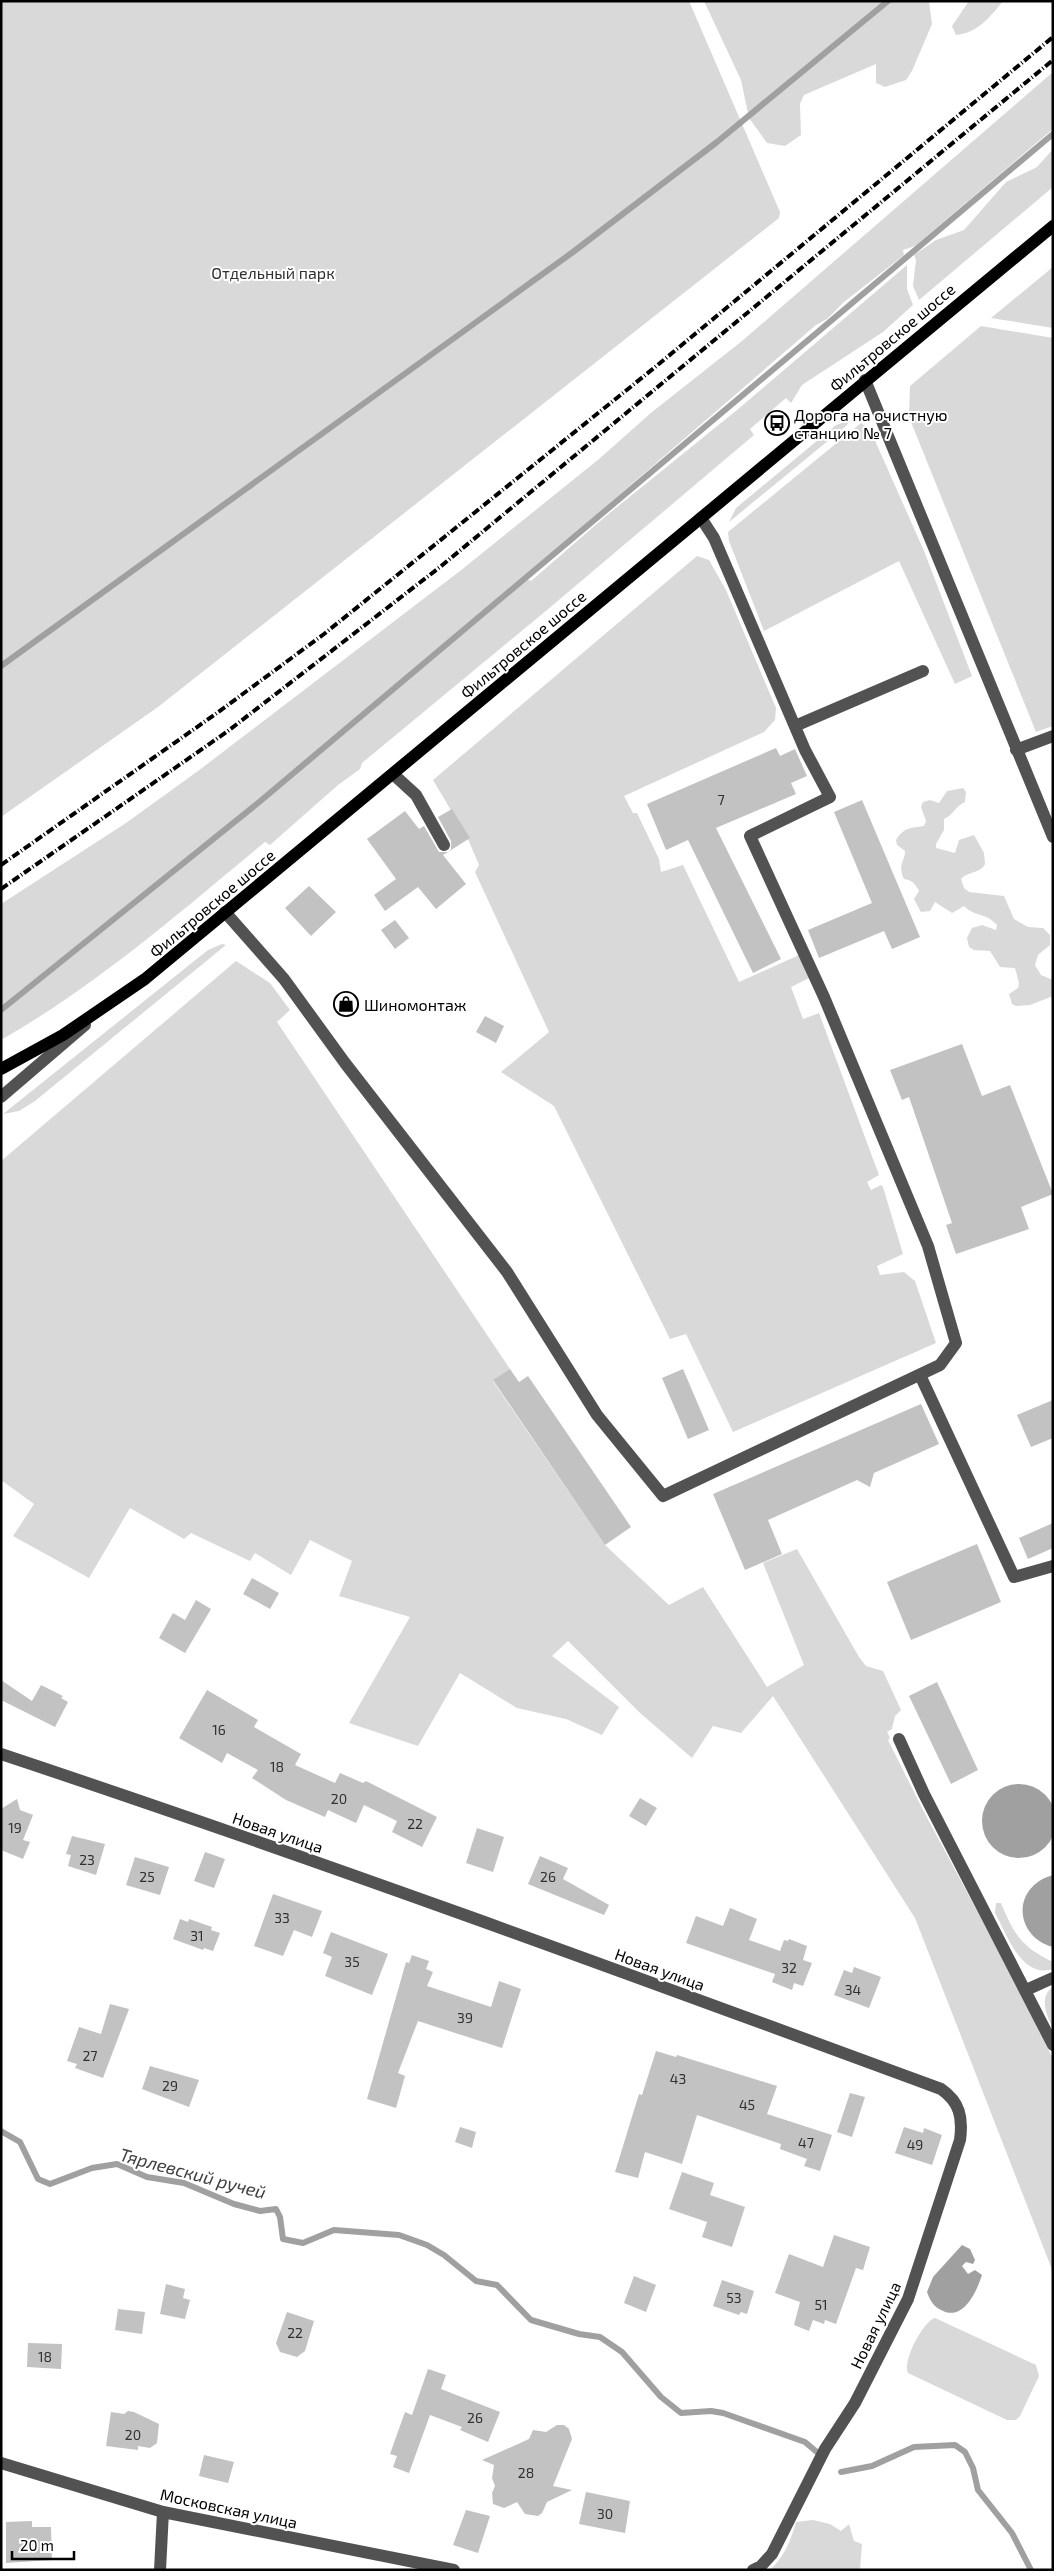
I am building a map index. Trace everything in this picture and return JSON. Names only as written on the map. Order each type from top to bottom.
[{"type":"main road","name":"Фильтровское шоссе","points":[[1,1069],[63,1035],[145,979],[1053,226]]},
{"type":"street","points":[[865,380],[906,475],[1016,750],[1053,837]]},
{"type":"street","points":[[225,912],[284,979],[345,1063],[507,1272],[598,1415],[664,1496],[940,1365],[956,1343],[928,1246],[824,997],[750,836],[830,797],[805,750],[714,538],[701,518]]},
{"type":"street","points":[[795,726],[923,671]]},
{"type":"street","points":[[1016,750],[1053,736]]},
{"type":"street","points":[[393,774],[416,795],[444,846]]},
{"type":"street","points":[[1,1097],[106,1007]]},
{"type":"street","points":[[920,1374],[1014,1577],[1053,1566]]},
{"type":"street","points":[[899,1739],[924,1794],[1053,2045]]},
{"type":"street","name":"Новая улица","points":[[1,1754],[269,1846],[624,1973],[941,2089],[948,2094],[958,2105],[961,2115],[960,2140],[908,2299],[855,2403],[830,2439],[772,2554],[762,2566],[753,2570]]},
{"type":"street","points":[[1026,1990],[1053,1978]]},
{"type":"street","name":"Московская улица","points":[[1,2463],[164,2512],[454,2570]]},
{"type":"street","points":[[160,2570],[164,2512]]},
{"type":"green space","name":"Отдельный парк","points":[[1,1],[689,1],[780,212],[779,218],[158,707],[1,817]]},
{"type":"green space","points":[[704,1],[929,1],[932,24],[912,71],[906,80],[885,87],[876,83],[876,64],[804,95],[800,104],[801,135],[785,146],[767,143],[749,118],[741,80]]},
{"type":"green space","points":[[969,1],[1003,1],[977,28],[964,34],[956,35],[952,26]]},
{"type":"green space","points":[[1053,72],[1053,129],[915,246],[903,250],[904,255],[844,302],[827,319],[816,325],[524,577],[531,581],[606,516],[737,410],[907,265],[907,289],[913,305],[883,332],[802,385],[791,403],[786,398],[750,429],[754,435],[362,763],[360,769],[338,785],[270,845],[265,842],[137,947],[71,996],[1,1040],[1,904],[126,823],[198,771],[460,571],[599,459],[652,412],[742,341]]},
{"type":"green space","points":[[1053,149],[1053,187],[919,300],[913,286],[916,260],[914,255],[936,240],[964,230],[1006,182],[1037,167]]},
{"type":"green space","points":[[1053,267],[1053,328],[991,318]]},
{"type":"green space","points":[[981,326],[1053,338],[1053,726],[1036,732],[909,417],[910,386]]},
{"type":"green space","points":[[851,420],[729,522],[736,508],[836,425]]},
{"type":"green space","points":[[861,423],[868,428],[873,436],[924,551],[972,676],[955,684],[899,561],[764,631],[729,541],[728,532]]},
{"type":"green space","points":[[697,556],[709,560],[726,590],[776,708],[775,720],[764,732],[624,796],[633,813],[637,813],[659,859],[661,872],[683,865],[739,982],[799,955],[809,978],[791,987],[803,1019],[819,1013],[879,1175],[867,1182],[871,1190],[881,1185],[883,1187],[903,1254],[877,1266],[880,1275],[904,1272],[915,1281],[936,1343],[733,1432],[686,1334],[670,1339],[554,1106],[501,1072],[549,1032],[475,872],[479,865],[468,839],[433,780]]},
{"type":"green space","points":[[963,788],[966,792],[965,802],[944,819],[944,830],[936,844],[936,848],[955,853],[959,840],[974,835],[984,853],[985,864],[980,869],[961,879],[964,888],[969,892],[1004,896],[1014,919],[1028,927],[1043,928],[1050,935],[1050,945],[1038,955],[1035,965],[1041,975],[1053,980],[1053,996],[1030,1005],[1016,1006],[1012,1004],[1009,994],[1018,988],[1019,983],[1015,968],[1000,967],[990,951],[974,950],[969,947],[967,938],[972,928],[982,925],[996,930],[997,925],[988,918],[972,912],[964,906],[952,913],[935,902],[930,911],[921,912],[914,899],[919,891],[913,882],[904,879],[902,874],[901,867],[905,851],[897,845],[896,840],[908,829],[924,826],[926,821],[921,807],[923,802],[930,800],[939,803],[947,791]]},
{"type":"green space","points":[[222,944],[226,945],[35,1101],[19,1111],[3,1114],[208,950]]},
{"type":"green space","points":[[236,961],[270,983],[290,1010],[277,1022],[510,1369],[493,1381],[605,1545],[669,1605],[703,1587],[767,1687],[804,1665],[763,1563],[797,1549],[859,1657],[866,1666],[883,1671],[901,1710],[895,1716],[892,1729],[887,1732],[890,1738],[888,1740],[923,1810],[1013,1978],[1053,2059],[1053,2272],[915,1918],[773,1696],[741,1733],[713,1726],[692,1758],[639,1712],[568,1641],[552,1656],[619,1707],[602,1735],[566,1719],[517,1708],[460,1673],[418,1746],[349,1723],[410,1617],[339,1596],[352,1561],[310,1540],[291,1575],[255,1553],[250,1561],[191,1533],[184,1539],[130,1508],[89,1578],[13,1536],[34,1504],[1,1480],[1,1161]]},
{"type":"green space","points":[[996,1903],[1001,1903],[1010,1923],[1026,1945],[1053,1962],[1053,1969],[1042,1970],[1032,1967],[1016,1953],[995,1913]]},
{"type":"green space","points":[[1053,1987],[1053,2029],[1046,2013],[1045,2001],[1048,1991]]},
{"type":"green space","points":[[935,2318],[1036,2365],[1039,2376],[1020,2416],[1016,2420],[1007,2420],[908,2373],[908,2360],[915,2342],[925,2326]]},
{"type":"green space","points":[[813,2520],[830,2524],[841,2531],[849,2524],[854,2541],[862,2544],[860,2570],[770,2570],[786,2548],[796,2522]]},
{"type":"shaded area","points":[[1019,1784],[1040,1790],[1050,1800],[1056,1821],[1050,1842],[1040,1852],[1019,1858],[998,1852],[988,1842],[982,1821],[988,1800],[998,1790]]},
{"type":"shaded area","points":[[1053,1875],[1053,1947],[1040,1941],[1030,1933],[1023,1911],[1024,1900],[1030,1889],[1040,1881]]},
{"type":"shaded area","points":[[962,2245],[970,2249],[975,2260],[973,2264],[966,2262],[962,2266],[968,2274],[975,2270],[982,2275],[976,2290],[967,2304],[956,2312],[949,2313],[936,2307],[927,2292],[933,2277]]},
{"type":"building","points":[[776,748],[780,756],[795,749],[807,776],[791,783],[796,794],[716,828],[781,959],[753,973],[688,840],[666,850],[647,804]]},
{"type":"building","points":[[862,800],[920,937],[892,949],[884,931],[819,958],[808,930],[872,903],[834,812]]},
{"type":"building","points":[[452,809],[470,838],[448,852],[451,849],[451,841],[438,817]]},
{"type":"building","points":[[405,811],[419,829],[424,826],[439,852],[448,852],[443,855],[466,884],[436,909],[418,887],[385,911],[374,895],[396,879],[367,839]]},
{"type":"building","points":[[309,886],[336,912],[311,936],[285,908]]},
{"type":"building","points":[[395,920],[409,938],[395,949],[381,930]]},
{"type":"building","points":[[485,1016],[504,1026],[496,1043],[476,1032]]},
{"type":"building","points":[[962,1044],[982,1096],[1010,1085],[1053,1194],[1021,1207],[1029,1229],[956,1254],[946,1225],[952,1223],[909,1097],[902,1100],[890,1070]]},
{"type":"building","points":[[510,1369],[519,1382],[528,1376],[631,1527],[605,1545],[493,1380]]},
{"type":"building","points":[[683,1369],[709,1430],[688,1439],[662,1378]]},
{"type":"building","points":[[1053,1400],[1053,1438],[1031,1447],[1017,1415]]},
{"type":"building","points":[[921,1404],[939,1444],[874,1473],[870,1487],[857,1480],[768,1520],[782,1554],[745,1570],[713,1494]]},
{"type":"building","points":[[1053,1523],[1053,1548],[1028,1559],[1019,1538]]},
{"type":"building","points":[[977,1544],[1001,1602],[911,1640],[887,1582]]},
{"type":"building","points":[[252,1578],[279,1593],[270,1609],[243,1594]]},
{"type":"building","points":[[196,1600],[211,1609],[185,1653],[159,1638],[173,1613],[185,1620]]},
{"type":"building","points":[[1,1680],[32,1701],[41,1685],[63,1696],[61,1698],[68,1702],[55,1727],[1,1700]]},
{"type":"building","points":[[937,1682],[978,1770],[951,1784],[909,1696]]},
{"type":"building","points":[[207,1690],[258,1720],[254,1727],[301,1754],[295,1765],[335,1783],[340,1773],[363,1783],[366,1781],[437,1817],[422,1847],[392,1832],[397,1821],[364,1805],[356,1823],[328,1810],[325,1817],[286,1800],[252,1778],[258,1770],[227,1753],[222,1763],[179,1738]]},
{"type":"building","points":[[640,1798],[657,1808],[646,1826],[629,1816]]},
{"type":"building","points":[[17,1799],[20,1810],[33,1815],[23,1840],[30,1842],[23,1859],[1,1850],[1,1809]]},
{"type":"building","points":[[477,1828],[504,1837],[493,1872],[466,1863]]},
{"type":"building","points":[[72,1836],[105,1844],[96,1875],[68,1866],[71,1855],[66,1854]]},
{"type":"building","points":[[205,1852],[225,1859],[214,1888],[194,1881]]},
{"type":"building","points":[[540,1856],[568,1868],[563,1879],[609,1905],[604,1915],[528,1884]]},
{"type":"building","points":[[135,1857],[169,1867],[160,1895],[126,1885]]},
{"type":"building","points":[[273,1894],[322,1911],[312,1937],[294,1930],[283,1956],[254,1946]]},
{"type":"building","points":[[730,1908],[757,1919],[749,1940],[780,1951],[784,1940],[788,1941],[789,1939],[807,1946],[803,1960],[812,1963],[803,1986],[794,1983],[792,1990],[772,1982],[775,1974],[686,1943],[696,1916],[723,1926]]},
{"type":"building","points":[[180,1919],[188,1922],[189,1919],[212,1927],[211,1930],[220,1933],[213,1951],[204,1948],[203,1950],[173,1939]]},
{"type":"building","points":[[331,1932],[388,1954],[372,1995],[325,1976],[332,1957],[323,1953]]},
{"type":"building","points":[[412,1955],[429,1961],[426,1969],[433,1972],[427,1986],[491,2007],[499,1981],[521,1989],[502,2048],[418,2021],[398,2073],[405,2076],[396,2108],[367,2099],[406,1962],[409,1963]]},
{"type":"building","points":[[854,1967],[881,1977],[869,2008],[834,1995],[844,1970],[852,1973]]},
{"type":"building","points":[[110,2004],[129,2009],[103,2078],[75,2068],[77,2064],[67,2061],[79,2027],[101,2034]]},
{"type":"building","points":[[656,2051],[676,2057],[677,2055],[777,2086],[767,2114],[832,2135],[820,2171],[804,2166],[807,2159],[780,2149],[781,2144],[697,2115],[682,2164],[645,2152],[638,2178],[615,2172],[639,2094],[642,2095]]},
{"type":"building","points":[[150,2066],[199,2080],[189,2107],[142,2089]]},
{"type":"building","points":[[850,2093],[865,2097],[852,2137],[837,2132]]},
{"type":"building","points":[[460,2127],[476,2132],[472,2148],[455,2142]]},
{"type":"building","points":[[904,2127],[923,2133],[924,2128],[942,2135],[932,2165],[895,2153]]},
{"type":"building","points":[[682,2172],[714,2183],[710,2195],[745,2207],[732,2247],[702,2237],[707,2222],[669,2209]]},
{"type":"building","points":[[834,2235],[870,2247],[863,2270],[856,2268],[836,2324],[825,2320],[824,2324],[813,2320],[809,2331],[794,2325],[800,2302],[775,2293],[789,2254],[823,2267]]},
{"type":"building","points":[[634,2276],[656,2285],[646,2312],[624,2303]]},
{"type":"building","points":[[722,2280],[754,2291],[747,2314],[741,2312],[739,2315],[713,2306]]},
{"type":"building","points":[[166,2284],[185,2289],[183,2298],[190,2300],[185,2319],[160,2314]]},
{"type":"building","points":[[118,2309],[145,2312],[142,2334],[115,2330]]},
{"type":"building","points":[[287,2312],[314,2321],[305,2351],[297,2357],[280,2352],[276,2343]]},
{"type":"building","points":[[28,2343],[62,2344],[61,2369],[27,2367]]},
{"type":"building","points":[[428,2369],[446,2375],[441,2389],[500,2412],[488,2442],[460,2430],[462,2427],[430,2415],[409,2473],[393,2467],[397,2456],[390,2454],[405,2412],[412,2415]]},
{"type":"building","points":[[128,2411],[159,2424],[157,2443],[150,2448],[138,2446],[138,2450],[106,2446],[111,2412],[124,2414]]},
{"type":"building","points":[[557,2425],[564,2425],[569,2429],[572,2439],[553,2486],[572,2490],[547,2502],[542,2513],[538,2516],[525,2514],[517,2502],[504,2508],[493,2504],[492,2493],[495,2486],[492,2478],[494,2465],[482,2460],[529,2439],[533,2430],[546,2432]]},
{"type":"building","points":[[204,2455],[234,2462],[228,2483],[199,2476]]},
{"type":"building","points":[[586,2492],[630,2501],[625,2533],[579,2524]]},
{"type":"building","points":[[466,2510],[490,2516],[478,2553],[453,2545]]},
{"type":"building","points":[[32,2521],[32,2527],[51,2527],[52,2560],[6,2563],[6,2522]]},
{"type":"waterway","points":[[1,666],[573,252],[717,142],[888,1]]},
{"type":"waterway","points":[[1,1010],[258,803],[1053,134]]},
{"type":"waterway","name":"Тярлевский ручей","points":[[1,2131],[20,2142],[38,2179],[50,2184],[92,2168],[117,2164],[147,2177],[184,2183],[234,2204],[260,2211],[276,2209],[280,2217],[283,2239],[303,2243],[334,2230],[399,2235],[427,2245],[444,2255],[476,2281],[497,2285],[531,2320],[579,2334],[600,2337],[622,2352],[661,2397],[681,2413],[711,2411],[723,2413],[805,2442],[818,2453]]},
{"type":"waterway","name":"Тярлевский ручей","points":[[841,2472],[872,2466],[914,2447],[955,2445],[965,2452],[973,2468],[978,2490],[1012,2533],[1031,2570]]},
{"type":"railway","points":[[1,865],[217,713],[324,634],[654,368],[1053,37]]},
{"type":"railway","points":[[1,889],[228,731],[440,567],[1053,60]]},
{"type":"place","name":"Дорога на очистную станцию № 7","points":[[777,423]]},
{"type":"place","name":"Шиномонтаж","points":[[346,1004]]}]
